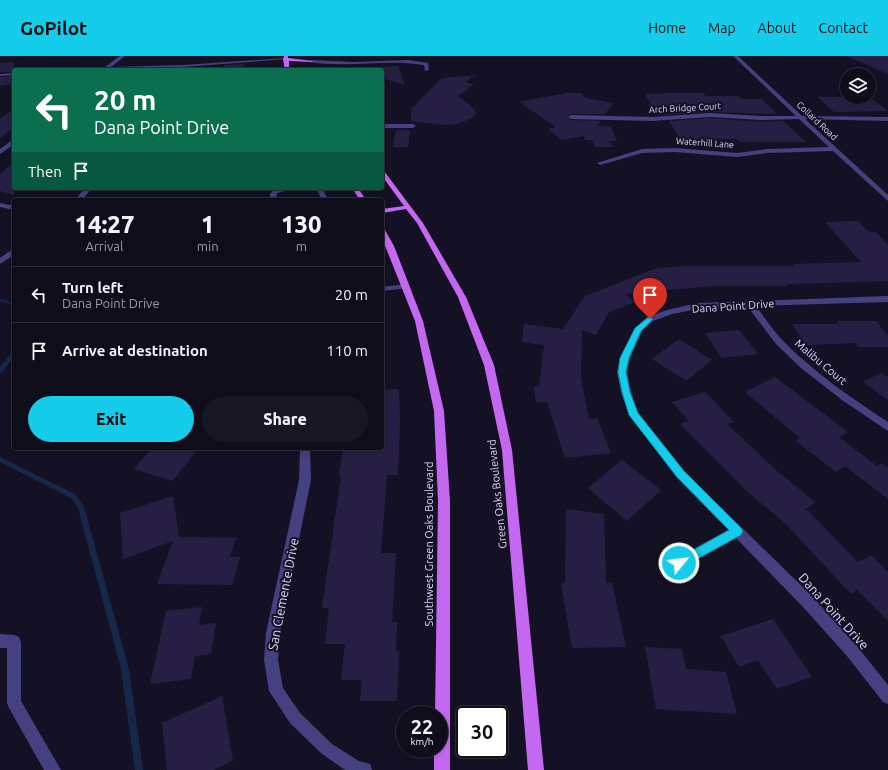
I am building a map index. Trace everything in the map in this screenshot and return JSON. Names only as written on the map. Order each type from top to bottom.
[{"type":"main road","points":[[287,68],[286,58],[310,58],[312,67]]},
{"type":"main road","name":"Green Oaks Boulevard","points":[[384,175],[420,223],[462,297],[489,365],[507,450],[536,770]]},
{"type":"main road","points":[[384,211],[407,207]]},
{"type":"main road","name":"Southwest Green Oaks Boulevard","points":[[384,236],[390,246],[419,321],[439,411],[444,501],[442,770]]},
{"type":"street","points":[[107,68],[123,56]]},
{"type":"street","name":"Collard Road","points":[[735,56],[888,199]]},
{"type":"street","points":[[130,68],[204,65],[286,58]]},
{"type":"street","points":[[310,58],[354,63],[408,61],[426,64],[427,70]]},
{"type":"street","points":[[201,68],[208,61]]},
{"type":"street","points":[[0,75],[12,74]]},
{"type":"street","name":"Arch Bridge Court","points":[[571,117],[652,119],[710,115],[761,118],[800,117],[888,119]]},
{"type":"street","points":[[384,126],[413,126]]},
{"type":"street","points":[[0,152],[12,143]]},
{"type":"street","name":"Waterhill Lane","points":[[600,163],[642,151],[675,150],[737,154],[786,150],[835,149]]},
{"type":"street","points":[[80,198],[87,190]]},
{"type":"street","points":[[273,198],[273,194],[275,192],[284,190]]},
{"type":"street","points":[[0,205],[12,208]]},
{"type":"street","points":[[0,262],[12,253]]},
{"type":"street","points":[[384,289],[406,286]]},
{"type":"street","name":"Dana Point Drive","points":[[888,299],[698,306],[670,312],[650,319],[638,330],[624,358],[622,372],[626,392],[634,415],[680,474],[808,602],[852,651],[888,697]]},
{"type":"street","name":"Malibu Court","points":[[749,304],[779,341],[810,371],[850,402],[888,427]]},
{"type":"street","name":"San Clemente Drive","points":[[305,450],[305,480],[273,633],[271,660],[276,691],[295,718],[327,749],[356,768],[364,770]]},
{"type":"street","points":[[679,563],[737,531]]},
{"type":"street","points":[[0,641],[14,642],[14,703],[52,770]]},
{"type":"building","points":[[847,56],[888,56],[888,74]]},
{"type":"building","points":[[14,62],[12,72],[0,72],[0,63]]},
{"type":"building","points":[[245,64],[242,68],[221,68],[225,65]]},
{"type":"building","points":[[398,66],[405,85],[384,79],[384,68],[370,68]]},
{"type":"building","points":[[475,75],[465,82],[474,84],[458,96],[473,108],[476,113],[472,118],[458,124],[445,125],[411,121],[411,109],[442,78]]},
{"type":"building","points":[[12,76],[12,84],[0,86],[0,77]]},
{"type":"building","points":[[567,93],[582,93],[585,98],[613,103],[605,114],[571,114],[567,117],[571,120],[601,121],[597,126],[611,127],[617,141],[610,141],[613,147],[595,147],[592,140],[585,140],[584,136],[562,140],[548,129],[556,127],[519,102]]},
{"type":"building","points":[[663,93],[703,93],[706,96],[738,96],[741,99],[762,99],[777,114],[710,112],[664,115],[661,110],[655,110],[645,94],[664,94]]},
{"type":"building","points":[[818,97],[840,97],[840,104],[876,104],[876,102],[888,111],[834,112]]},
{"type":"building","points":[[12,110],[12,129],[0,138],[0,119]]},
{"type":"building","points":[[710,118],[761,122],[783,121],[806,142],[739,142],[737,139],[680,139],[669,121]]},
{"type":"building","points":[[396,130],[410,130],[408,147],[393,147]]},
{"type":"building","points":[[12,164],[12,190],[14,190],[14,195],[0,191],[0,174]]},
{"type":"building","points":[[858,221],[869,232],[876,232],[888,245],[888,281],[787,284],[787,286],[712,286],[625,294],[635,302],[609,312],[596,335],[582,330],[581,378],[589,419],[597,418],[611,453],[565,458],[547,402],[536,402],[534,386],[539,386],[544,345],[522,342],[524,324],[563,329],[585,296],[657,268],[687,266],[794,266],[793,264],[861,262],[825,222]]},
{"type":"building","points":[[837,321],[876,321],[888,336],[888,347],[857,347],[856,343],[806,345],[792,324],[840,324]]},
{"type":"building","points":[[739,330],[758,354],[722,358],[705,333]]},
{"type":"building","points":[[679,339],[712,360],[686,381],[652,359]]},
{"type":"building","points":[[881,373],[888,377],[888,400],[863,382]]},
{"type":"building","points":[[775,377],[848,432],[839,437],[877,466],[881,463],[888,468],[888,499],[845,466],[836,472],[796,441],[800,438],[745,392]]},
{"type":"building","points":[[399,389],[400,422],[398,475],[387,475],[381,553],[396,553],[392,622],[397,622],[396,651],[399,651],[397,701],[360,701],[362,680],[341,680],[345,644],[325,644],[329,608],[322,608],[341,476],[339,476],[343,450],[384,450],[384,390]]},
{"type":"building","points":[[705,392],[734,422],[727,424],[777,471],[815,502],[806,509],[858,562],[871,555],[888,572],[888,621],[857,590],[851,594],[785,523],[748,492],[680,424],[689,421],[672,402]]},
{"type":"building","points":[[150,450],[196,450],[173,481],[134,469]]},
{"type":"building","points":[[622,460],[661,490],[627,521],[588,488]]},
{"type":"building","points":[[173,496],[179,537],[236,538],[230,557],[240,557],[232,585],[157,584],[173,541],[123,559],[120,513]]},
{"type":"building","points":[[566,509],[604,514],[606,583],[612,582],[626,647],[572,648],[561,583],[565,583]]},
{"type":"building","points":[[202,607],[199,625],[216,623],[211,654],[195,656],[191,679],[150,684],[166,611]]},
{"type":"building","points":[[773,619],[812,677],[777,689],[758,660],[739,667],[721,636]]},
{"type":"building","points":[[645,647],[682,649],[686,669],[726,672],[737,714],[656,709]]},
{"type":"building","points":[[222,696],[233,761],[214,770],[167,770],[162,723]]},
{"type":"waterway","points":[[0,300],[12,303]]},
{"type":"waterway","points":[[0,371],[12,356]]},
{"type":"waterway","points":[[0,459],[73,496],[81,507],[125,669],[139,770]]},
{"type":"route","points":[[650,319],[638,330],[624,358],[622,372],[626,392],[634,415],[680,474],[737,531],[679,563]]}]
